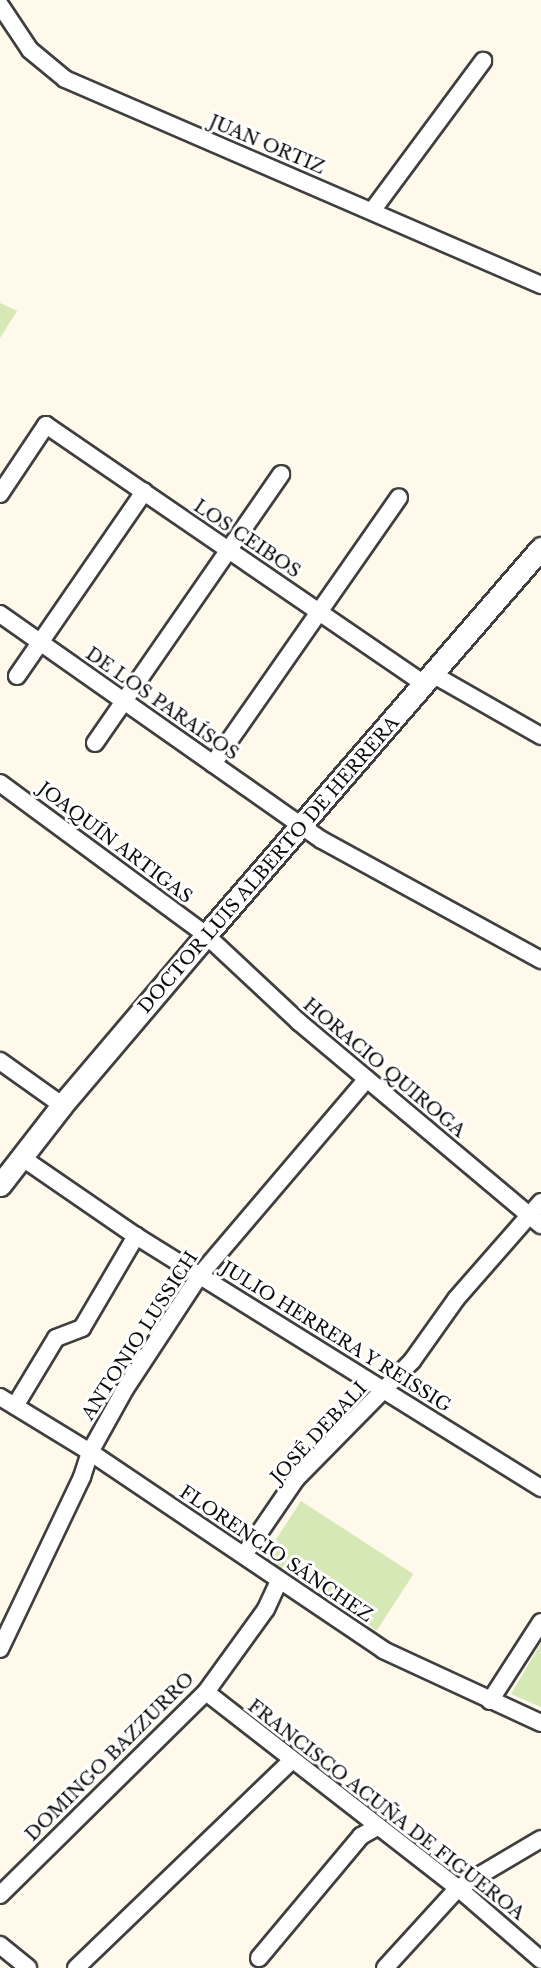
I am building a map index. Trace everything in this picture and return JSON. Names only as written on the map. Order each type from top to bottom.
[{"type":"street","name":"JUAN ORTIZ","points":[[1,8],[30,50],[65,79],[541,285]]},
{"type":"street","points":[[372,211],[483,61]]},
{"type":"street","name":"LOS CEIBOS","points":[[0,494],[46,425],[318,611],[430,680],[541,736]]},
{"type":"street","points":[[95,743],[281,474]]},
{"type":"street","points":[[17,676],[144,492]]},
{"type":"street","points":[[213,764],[399,497]]},
{"type":"street","name":"DOCTOR LUIS ALBERTO DE HERRERA","points":[[0,1185],[62,1105],[206,935],[430,680],[541,548]]},
{"type":"street","name":"DE LOS PARAÍSOS","points":[[0,614],[301,826],[541,960]]},
{"type":"street","name":"JOAQUÍN ARTIGAS","points":[[1,783],[206,935]]},
{"type":"street","name":"HORACIO QUIROGA","points":[[206,935],[367,1079],[535,1220]]},
{"type":"street","points":[[0,1061],[62,1105]]},
{"type":"street","name":"ANTONIO LUSSICH","points":[[0,1649],[82,1477],[90,1452],[125,1389],[200,1275],[367,1079]]},
{"type":"street","name":"JULIO HERRERA Y REISSIG","points":[[21,1157],[136,1236],[541,1488]]},
{"type":"street","name":"JOSÉ DEBALI","points":[[244,1555],[296,1479],[385,1391],[456,1299],[535,1220],[541,1202]]},
{"type":"street","points":[[15,1406],[56,1338],[82,1328],[136,1236]]},
{"type":"street","name":"FLORENCIO SÁNCHEZ","points":[[0,1397],[90,1452],[382,1650],[541,1724]]},
{"type":"street","name":"DOMINGO BAZZURRO","points":[[0,1895],[206,1692],[266,1609],[279,1581]]},
{"type":"street","points":[[490,1701],[541,1622]]},
{"type":"street","name":"FRANCISCO ACUÑA DE FIGUEROA","points":[[206,1692],[458,1888],[541,1960]]},
{"type":"street","points":[[76,1968],[292,1760]]},
{"type":"street","points":[[259,1958],[361,1836],[377,1827]]},
{"type":"street","points":[[385,1968],[458,1888],[541,1839]]},
{"type":"street","points":[[0,1945],[28,1968]]},
{"type":"green space","points":[[0,303],[17,311],[0,338]]},
{"type":"green space","points":[[301,1501],[413,1574],[377,1630],[265,1557]]},
{"type":"green space","points":[[541,1643],[541,1707],[511,1694]]}]
